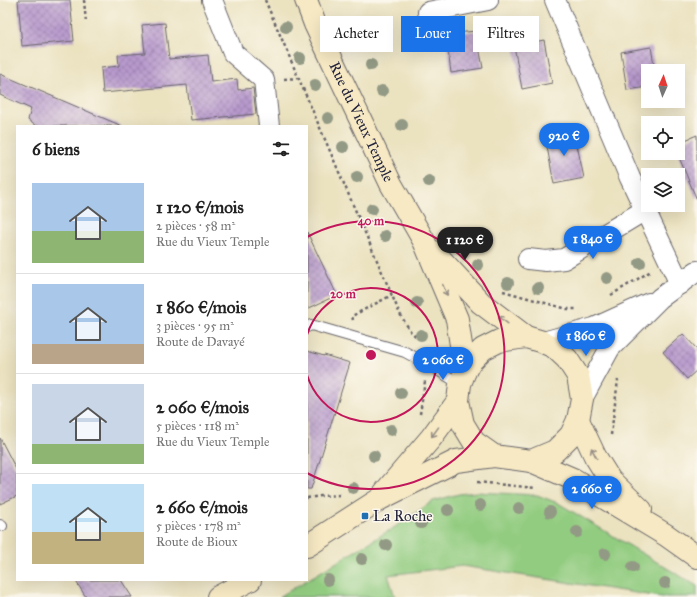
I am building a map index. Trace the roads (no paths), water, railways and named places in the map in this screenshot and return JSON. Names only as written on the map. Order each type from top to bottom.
[{"type":"main road","name":"Rue du Vieux Temple","points":[[306,0],[315,24],[391,184],[424,241],[457,319],[461,385]]},
{"type":"main road","name":"Rue du Vieux Temple","points":[[424,241],[481,303],[534,340]]},
{"type":"main road","points":[[380,499],[431,438],[461,385],[470,362],[483,349],[499,341],[534,340],[554,347],[567,359],[578,376],[580,410],[595,456],[610,480],[666,535]]},
{"type":"main road","points":[[461,385],[463,424],[474,442],[494,456]]},
{"type":"main road","points":[[531,461],[555,451],[571,435],[580,410]]},
{"type":"main road","points":[[308,545],[380,499],[456,461],[494,456],[531,461],[573,479],[666,535],[697,557]]},
{"type":"main road","points":[[218,597],[248,581]]},
{"type":"street","points":[[212,0],[233,53],[264,80],[269,125]]},
{"type":"street","points":[[428,12],[488,0]]},
{"type":"street","points":[[555,0],[641,201]]},
{"type":"street","points":[[528,259],[546,261],[564,259],[642,212]]},
{"type":"street","points":[[646,212],[680,284]]},
{"type":"street","points":[[580,410],[610,348],[660,298],[697,271]]},
{"type":"street","points":[[534,340],[594,328],[660,298]]},
{"type":"lane","points":[[308,326],[311,325],[405,352],[461,385]]},
{"type":"place","name":"La Roche","points":[[365,516]]}]
